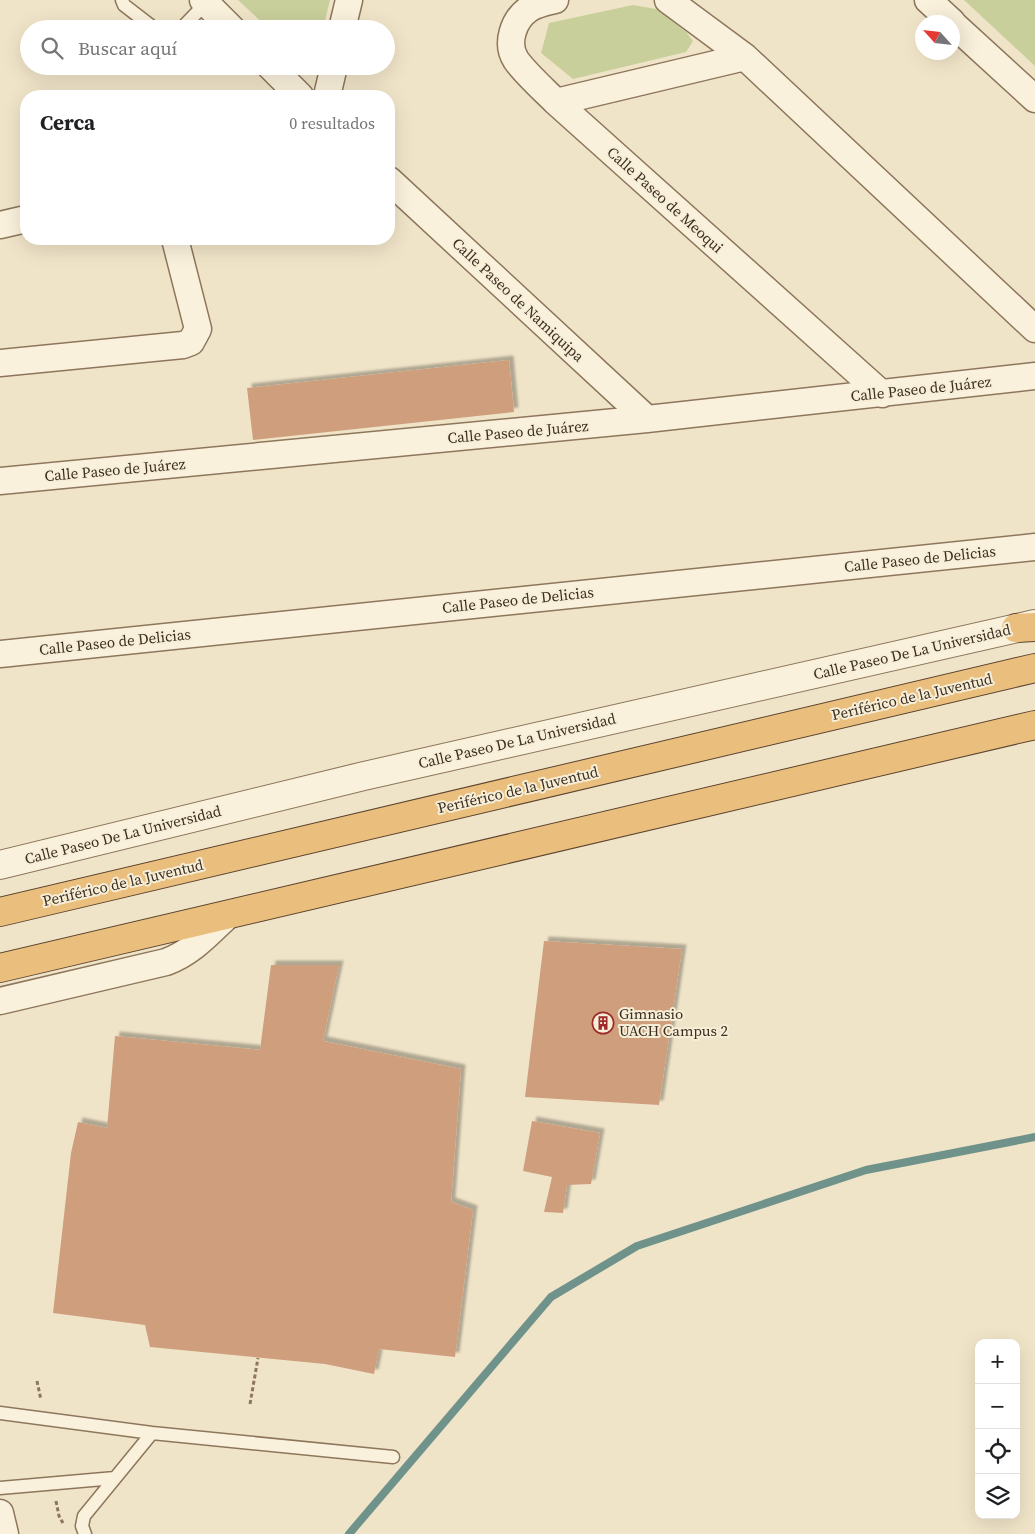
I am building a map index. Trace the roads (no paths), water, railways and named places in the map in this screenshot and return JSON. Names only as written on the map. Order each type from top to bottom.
[{"type":"highway","name":"Periférico de la Juventud","points":[[0,912],[1035,668]]},
{"type":"highway","points":[[0,968],[1035,725]]},
{"type":"street","points":[[344,20],[349,0]]},
{"type":"street","name":"Calle Paseo de Meoqui","points":[[554,0],[531,7],[522,14],[511,35],[511,48],[516,59],[556,102],[882,394]]},
{"type":"street","points":[[668,0],[745,57],[1035,329]]},
{"type":"street","points":[[928,0],[944,15]]},
{"type":"street","points":[[204,2],[223,20]]},
{"type":"street","points":[[960,30],[1035,99]]},
{"type":"street","points":[[556,102],[745,57]]},
{"type":"street","points":[[279,75],[294,90]]},
{"type":"street","points":[[328,90],[332,75]]},
{"type":"street","name":"Calle Paseo de Namiquipa","points":[[395,186],[647,419]]},
{"type":"street","points":[[0,225],[20,220]]},
{"type":"street","points":[[0,361],[183,345],[191,342],[198,329],[177,245]]},
{"type":"street","name":"Calle Paseo de Juárez","points":[[0,481],[647,419],[1035,376]]},
{"type":"street","name":"Calle Paseo de Delicias","points":[[0,654],[1035,547]]},
{"type":"street","name":"Calle Paseo De La Universidad","points":[[0,865],[364,776],[1029,626]]},
{"type":"street","points":[[0,1002],[178,958],[194,948],[227,916]]},
{"type":"street","points":[[0,1513],[5,1534]]},
{"type":"lane","points":[[122,0],[124,5],[143,20]]},
{"type":"lane","points":[[189,20],[204,2]]},
{"type":"lane","points":[[0,1413],[152,1433],[393,1458]]},
{"type":"lane","points":[[85,1534],[82,1526],[84,1516],[152,1433]]},
{"type":"lane","points":[[0,1488],[115,1478]]},
{"type":"waterway","points":[[349,1534],[551,1297],[637,1246],[866,1170],[1035,1137]]},
{"type":"place","name":"Gimnasio UACH Campus 2","points":[[603,1023]]}]
